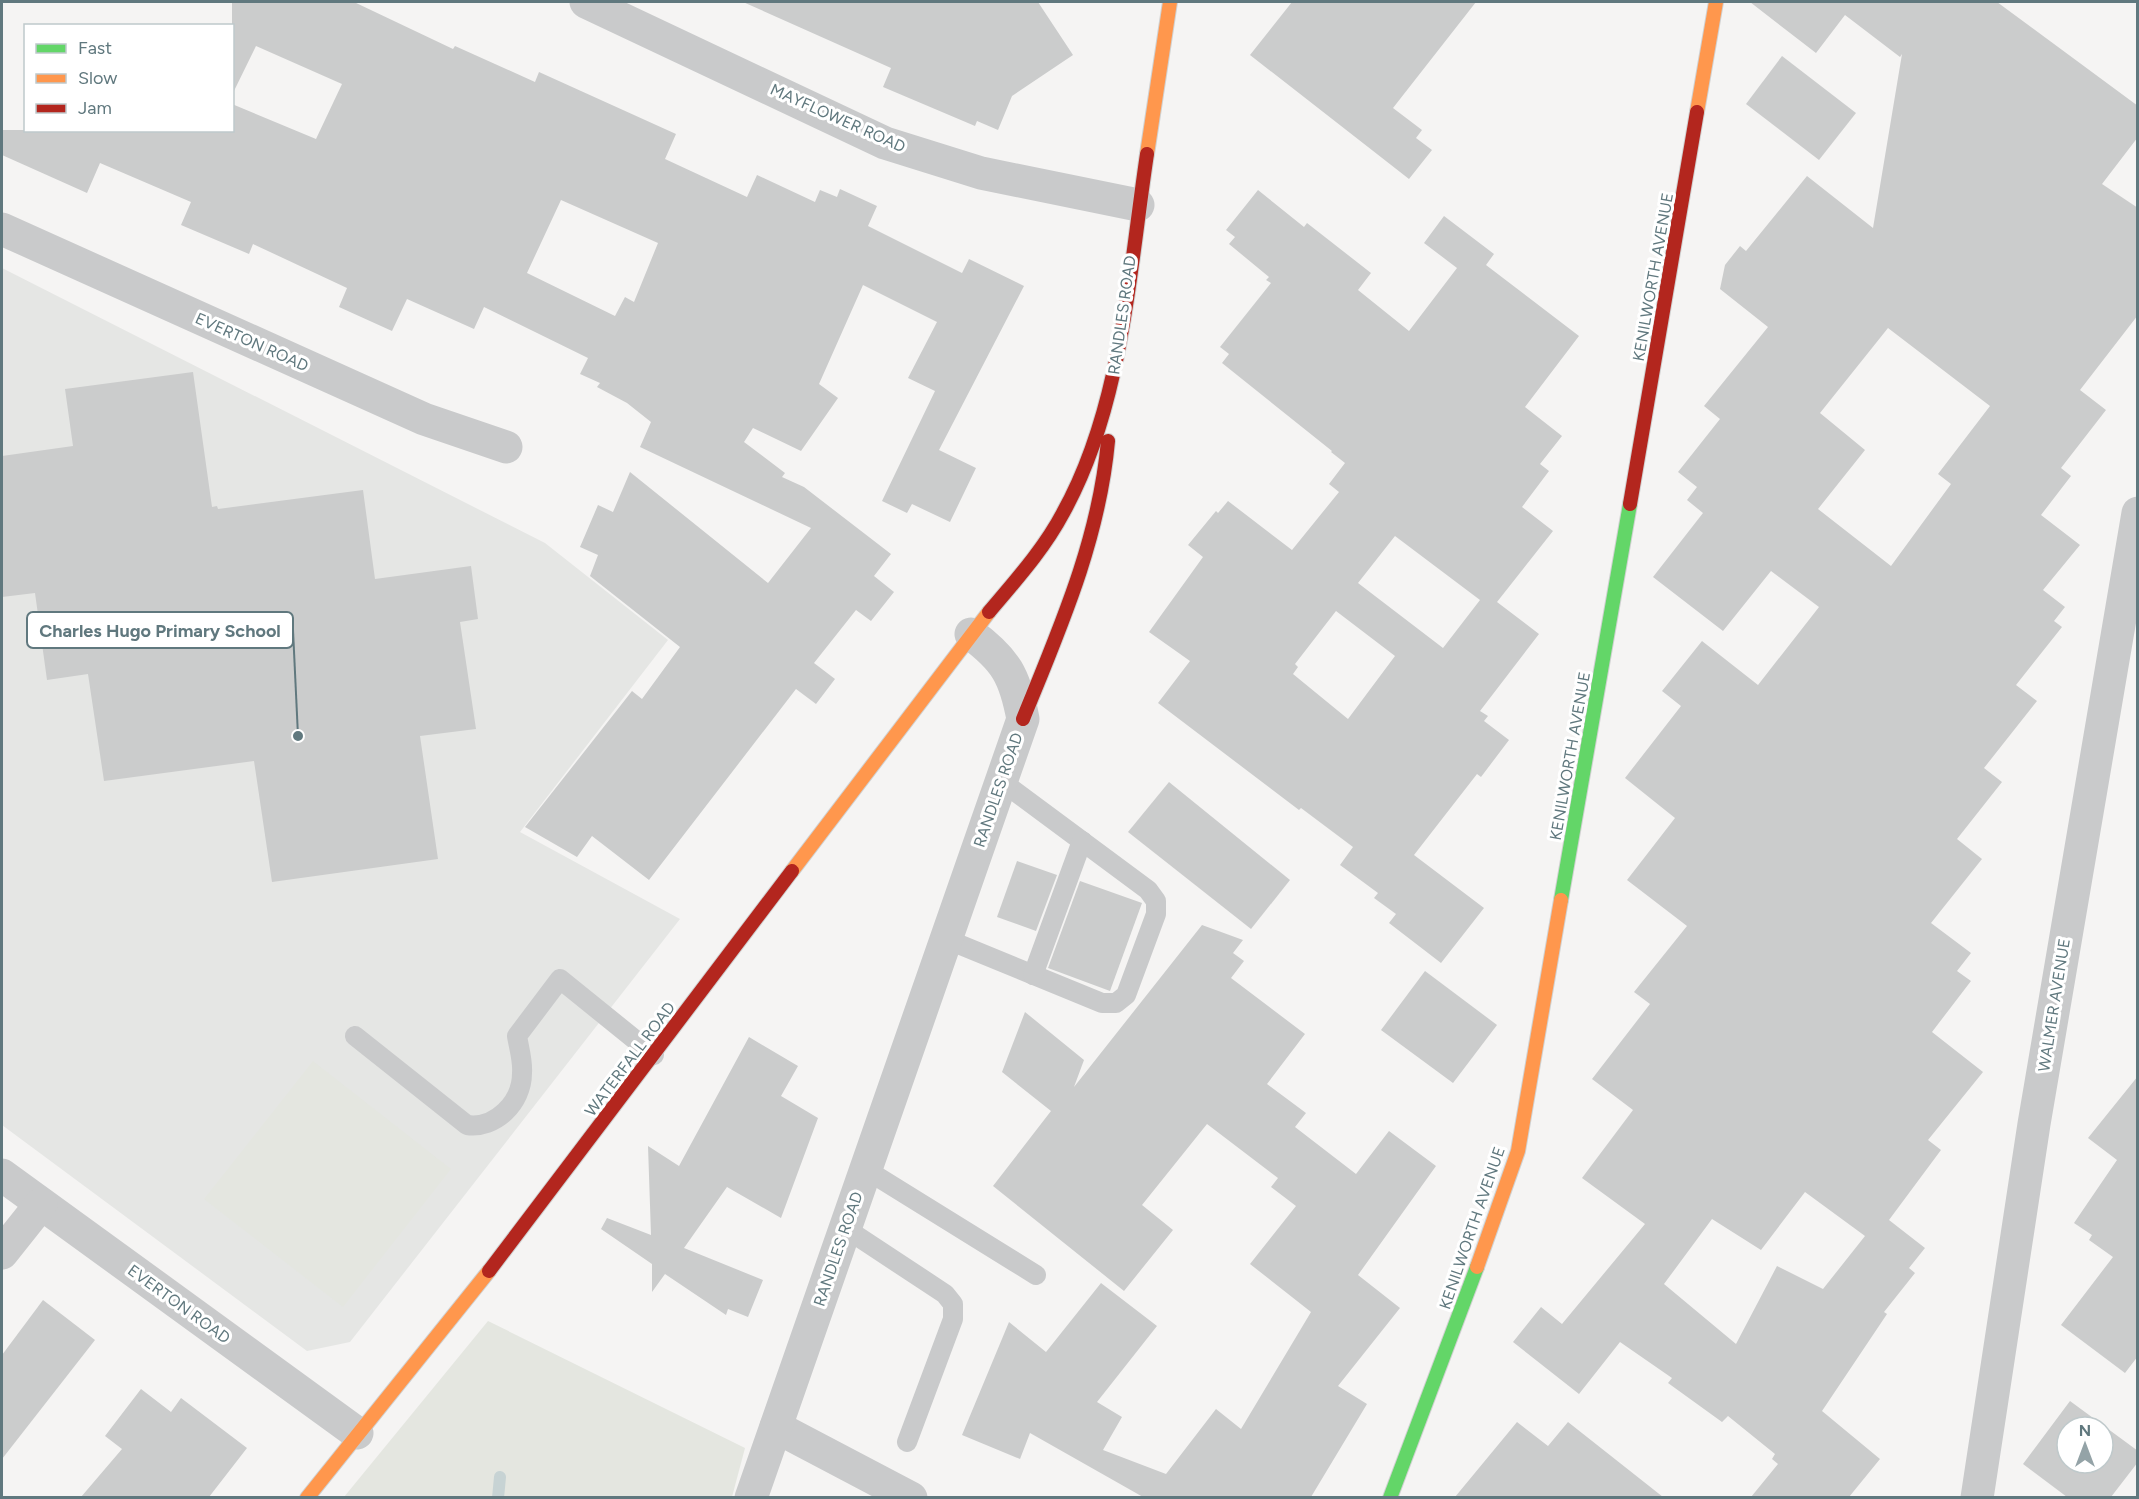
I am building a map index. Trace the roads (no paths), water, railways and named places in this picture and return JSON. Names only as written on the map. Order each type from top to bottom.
[{"type":"street","name":"MAYFLOWER ROAD","points":[[586,2],[885,143],[981,173],[1138,205]]},
{"type":"street","name":"RANDLES ROAD","points":[[752,1497],[1023,719],[1013,676],[996,653],[971,634],[1038,553],[1063,514],[1082,476],[1110,397],[1170,2]]},
{"type":"street","name":"KENILWORTH AVENUE","points":[[1390,1497],[1504,1197],[1518,1151],[1716,2]]},
{"type":"street","name":"EVERTON ROAD","points":[[2,229],[424,419],[506,447]]},
{"type":"street","points":[[1023,719],[1084,566],[1096,523],[1107,465],[1110,397]]},
{"type":"street","name":"WALMER AVENUE","points":[[1977,1497],[2034,1124],[2138,513]]},
{"type":"street","name":"WATERFALL ROAD","points":[[307,1497],[357,1433],[454,1318],[971,634]]},
{"type":"street","name":"EVERTON ROAD","points":[[2,1175],[357,1433]]},
{"type":"street","points":[[2,1253],[41,1204]]},
{"type":"street","points":[[776,1427],[911,1497]]},
{"type":"lane","points":[[946,939],[1102,1003],[1116,1003],[1126,995],[1156,914],[1156,900],[1148,890],[1001,781]]},
{"type":"lane","points":[[1033,975],[1082,841]]},
{"type":"lane","points":[[355,1036],[466,1125],[478,1127],[504,1114],[517,1096],[522,1074],[517,1035],[560,979],[654,1055]]},
{"type":"lane","points":[[865,1169],[1036,1275]]},
{"type":"lane","points":[[845,1228],[945,1294],[953,1304],[953,1319],[907,1442]]},
{"type":"waterway","points":[[498,1498],[500,1477]]},
{"type":"place","name":"Charles Hugo Primary School","points":[[298,736]]}]
